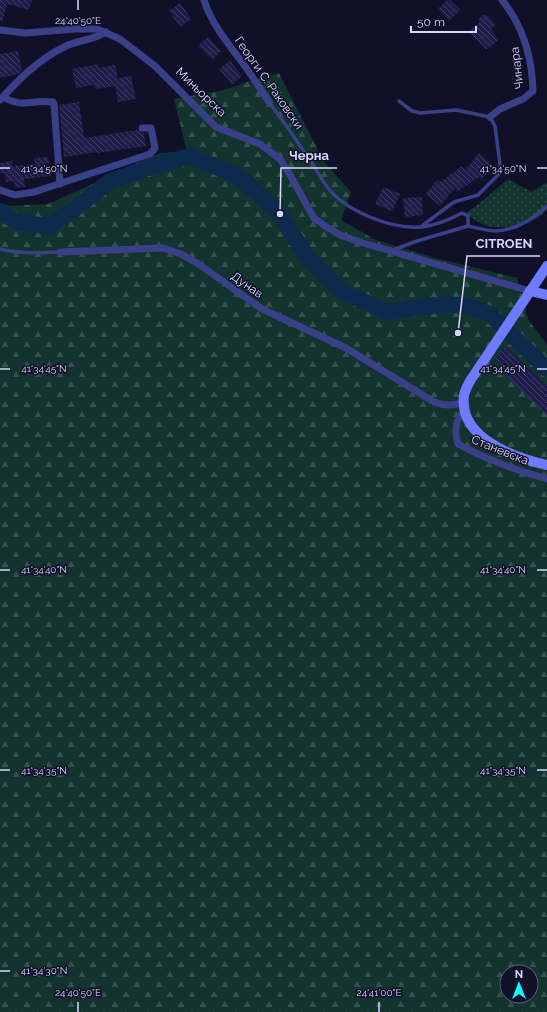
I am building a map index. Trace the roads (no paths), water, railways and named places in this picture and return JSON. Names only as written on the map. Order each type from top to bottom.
[{"type":"main road","points":[[547,266],[470,381],[464,395],[464,406],[468,419],[483,438],[493,445],[521,458],[547,465]]},
{"type":"main road","points":[[530,291],[547,295]]},
{"type":"street","name":"Георги С. Раковски","points":[[204,0],[218,29],[269,102]]},
{"type":"street","name":"Чинара","points":[[490,117],[500,109],[523,99],[533,91],[528,52],[523,33],[510,10],[502,0]]},
{"type":"street","name":"Миньорска","points":[[0,30],[25,33],[87,28],[106,32],[120,39],[155,66],[216,127],[260,144],[280,160],[314,218],[325,226],[340,235],[390,251],[530,291]]},
{"type":"street","points":[[60,184],[53,102],[19,103],[1,97],[22,76],[65,46],[78,41],[98,37],[106,32]]},
{"type":"street","points":[[0,190],[15,195],[34,192],[150,154],[155,148],[151,128],[142,128]]},
{"type":"street","name":"Дунав","points":[[61,252],[163,248],[181,254],[197,263],[262,310],[346,348],[434,402],[441,405],[464,406]]},
{"type":"street","name":"Станевска","points":[[464,406],[459,415],[455,433],[458,444],[470,451],[547,479]]},
{"type":"lane","points":[[399,101],[412,111],[420,113],[456,110],[490,117],[495,126],[501,172],[478,195],[454,202],[421,227]]},
{"type":"lane","name":"Георги С. Раковски","points":[[269,102],[286,124],[329,188],[342,202],[360,212],[384,222],[403,226],[421,227],[445,221],[462,214],[468,216],[468,226]]},
{"type":"lane","points":[[390,251],[417,241],[468,226],[496,231],[523,224],[547,206]]},
{"type":"lane","name":"Дунав","points":[[0,249],[11,252],[61,252]]},
{"type":"waterway","points":[[0,211],[16,222],[48,226],[76,208],[110,181],[190,156],[236,175],[259,194],[280,214],[307,257],[341,291],[387,312],[445,304],[468,306],[490,314],[547,369]]},
{"type":"place","name":"Черна","points":[[280,214]]},
{"type":"place","name":"CITROEN","points":[[458,333]]}]
